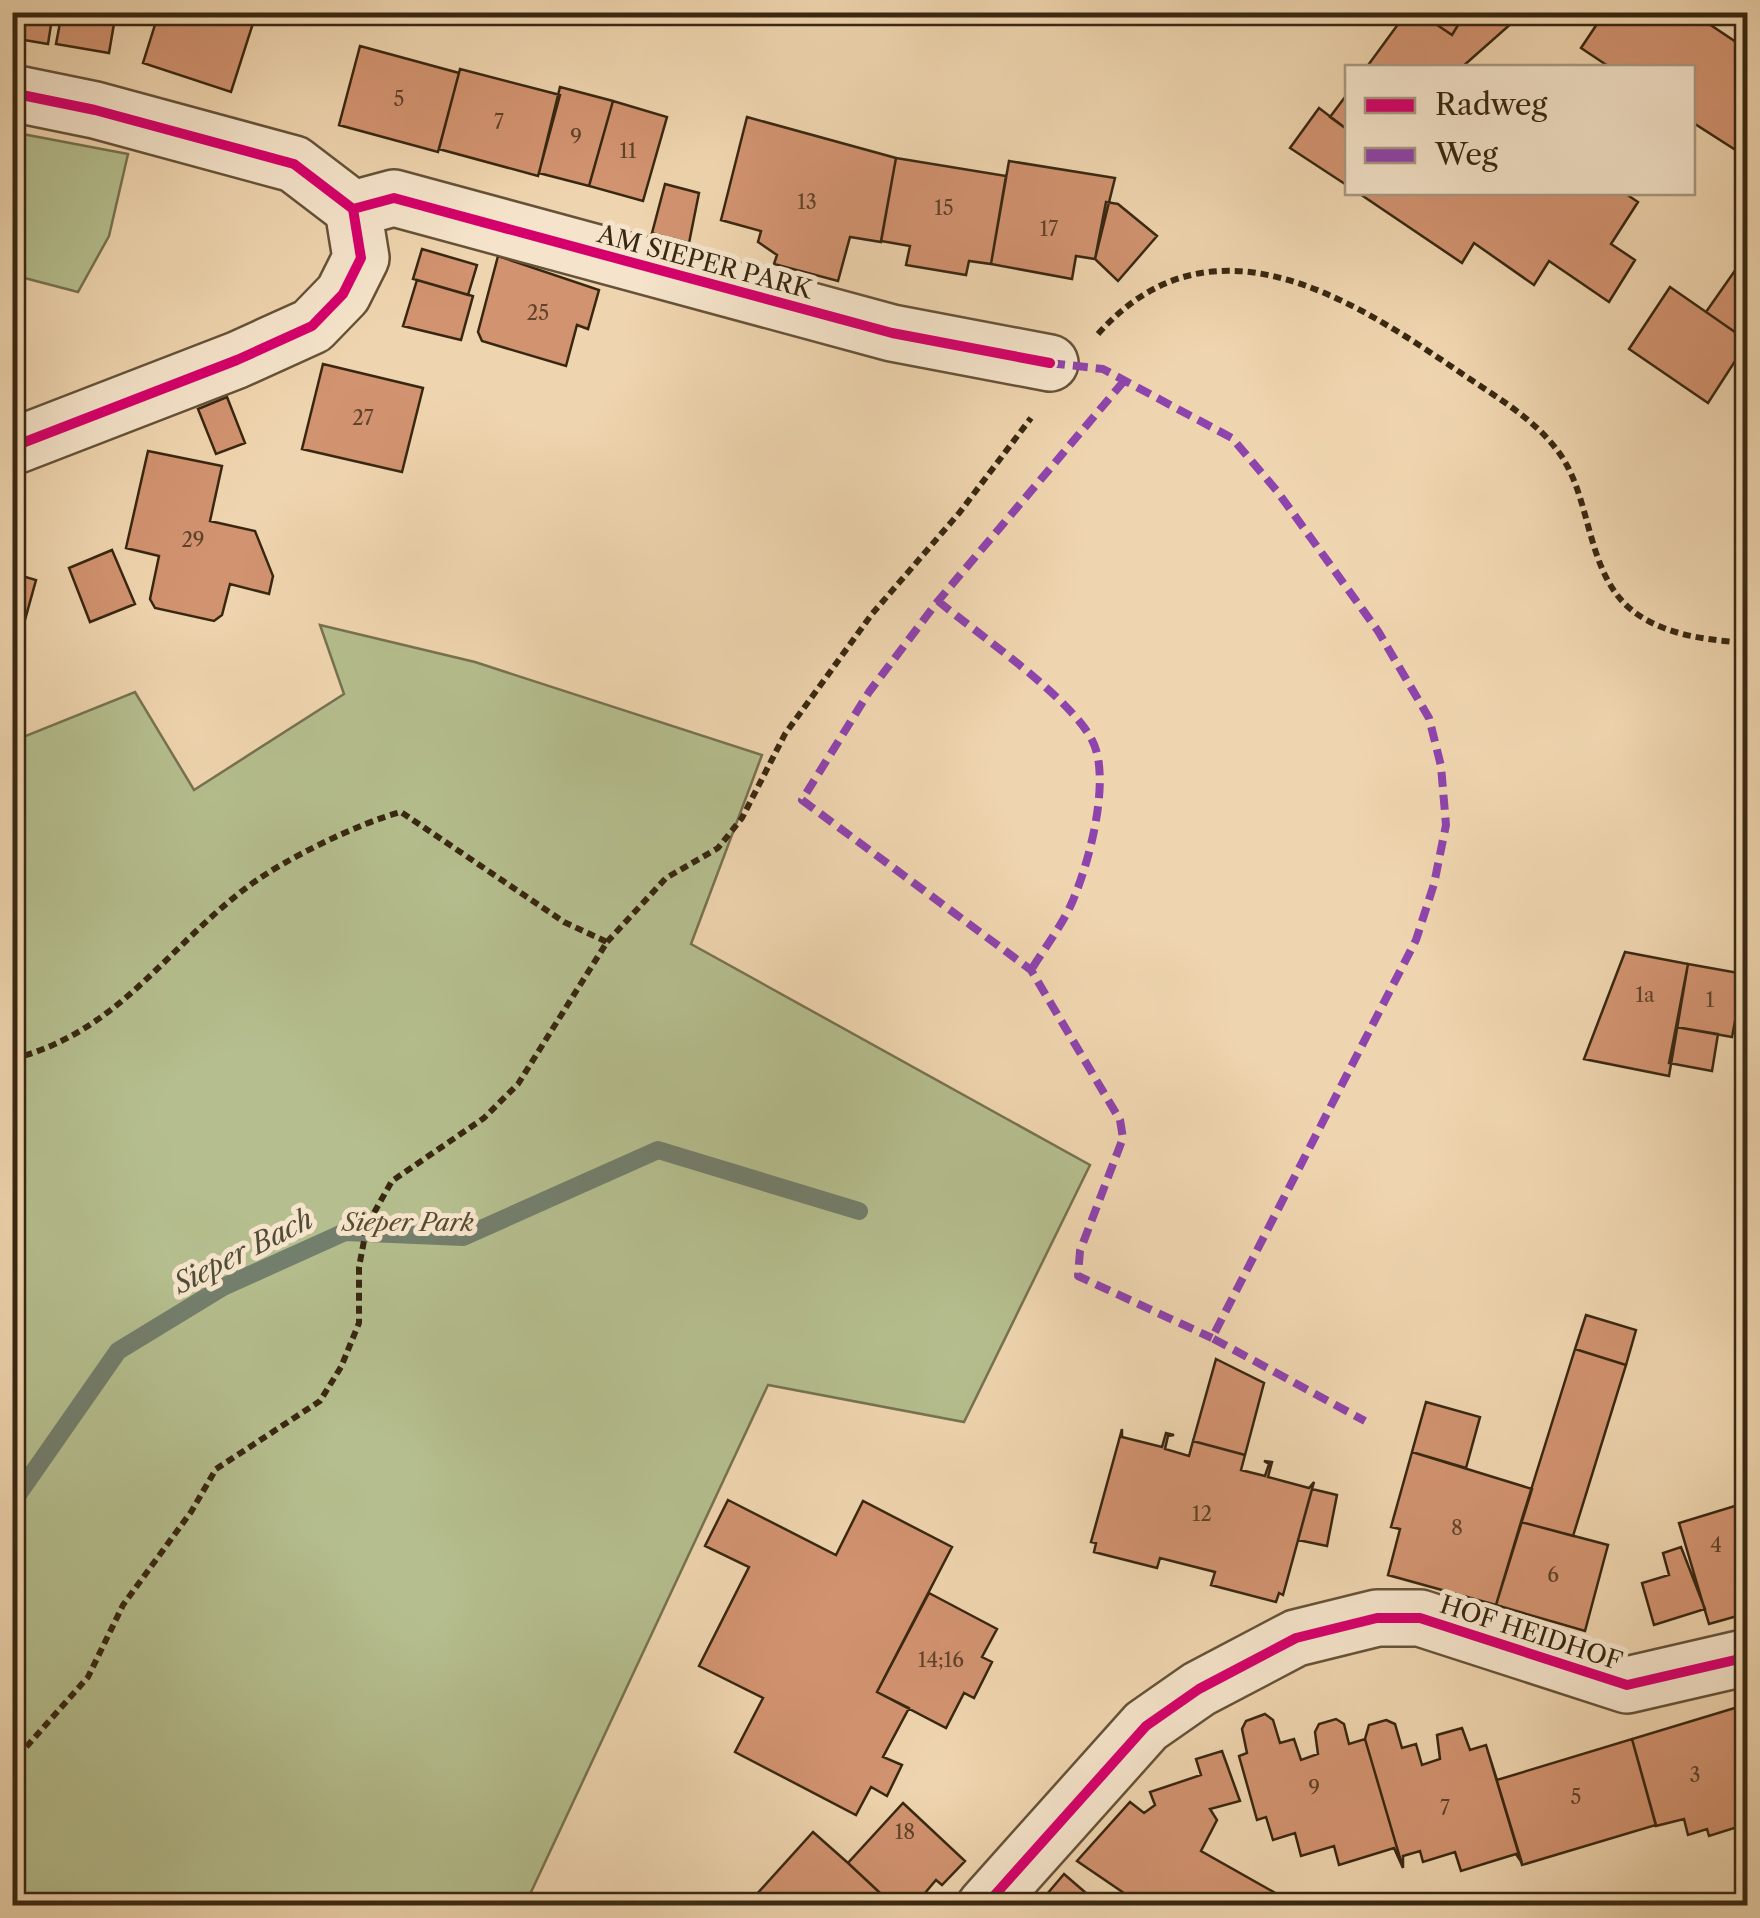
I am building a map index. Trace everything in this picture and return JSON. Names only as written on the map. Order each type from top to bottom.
[{"type":"street","points":[[12,93],[95,110],[294,164],[353,209],[360,258],[342,294],[312,326],[238,360],[12,447]]},
{"type":"street","name":"AM SIEPER PARK","points":[[353,209],[394,198],[892,333],[1060,371]]},
{"type":"street","name":"HOF HEIDHOF","points":[[985,1906],[1146,1726],[1198,1689],[1296,1638],[1377,1618],[1420,1618],[1627,1685],[1748,1657]]},
{"type":"path","points":[[12,1763],[88,1677],[123,1605],[191,1512],[216,1470],[285,1420],[320,1402],[341,1367],[359,1323],[359,1267],[368,1225],[392,1180],[484,1118],[518,1084],[607,942],[666,878],[718,848],[742,818],[784,734],[872,614],[960,512],[1060,371],[1140,294],[1163,281],[1190,274],[1243,273],[1320,289],[1378,316],[1527,418],[1562,456],[1608,580],[1623,602],[1642,619],[1681,634],[1748,643]]},
{"type":"path","points":[[12,1059],[53,1049],[118,1008],[251,884],[371,820],[401,812],[564,922],[607,942]]},
{"type":"green space","points":[[12,132],[128,154],[109,236],[78,292],[13,275]]},
{"type":"green space","name":"Sieper Park","points":[[320,625],[475,662],[762,755],[691,944],[1090,1165],[964,1422],[768,1385],[525,1905],[13,1905],[13,741],[135,692],[194,790],[344,694]]},
{"type":"building","points":[[12,12],[53,12],[48,44],[12,38]]},
{"type":"building","points":[[62,12],[116,12],[109,53],[56,44]]},
{"type":"building","points":[[159,12],[256,14],[231,92],[143,63]]},
{"type":"building","points":[[1407,12],[1418,12],[1452,35],[1466,12],[1502,12],[1513,22],[1464,65],[1368,65]]},
{"type":"building","points":[[1418,12],[1466,12],[1452,35]]},
{"type":"building","points":[[1605,12],[1691,12],[1748,50],[1748,158],[1695,124],[1695,65],[1606,65],[1581,48]]},
{"type":"building","points":[[360,46],[459,73],[438,152],[339,125]]},
{"type":"building","points":[[460,69],[560,95],[538,176],[439,149]]},
{"type":"building","points":[[560,87],[613,101],[589,186],[539,173]]},
{"type":"building","points":[[1345,97],[1345,128],[1330,117]]},
{"type":"building","points":[[613,101],[667,117],[643,201],[589,186]]},
{"type":"building","points":[[1319,108],[1345,128],[1345,184],[1290,148]]},
{"type":"building","points":[[747,117],[896,158],[881,242],[850,237],[838,281],[774,264],[777,255],[758,242],[761,231],[721,220]]},
{"type":"building","points":[[896,158],[1006,176],[991,264],[969,261],[966,275],[906,265],[910,246],[881,241]]},
{"type":"building","points":[[1009,161],[1115,178],[1095,259],[1076,256],[1072,279],[991,264]]},
{"type":"building","points":[[665,184],[699,193],[689,243],[652,233]]},
{"type":"building","points":[[1361,195],[1628,195],[1638,202],[1611,244],[1635,260],[1609,302],[1549,261],[1534,285],[1474,243],[1462,263]]},
{"type":"building","points":[[1106,202],[1118,204],[1157,236],[1118,281],[1095,259]]},
{"type":"building","points":[[422,249],[477,265],[468,295],[413,279]]},
{"type":"building","points":[[1748,252],[1748,341],[1706,312]]},
{"type":"building","points":[[498,256],[599,290],[588,329],[577,325],[566,366],[482,341],[478,332]]},
{"type":"building","points":[[417,280],[473,296],[461,340],[403,326]]},
{"type":"building","points":[[1670,287],[1748,341],[1708,403],[1629,349]]},
{"type":"building","points":[[323,364],[423,388],[402,472],[302,449]]},
{"type":"building","points":[[227,397],[245,443],[216,454],[198,409]]},
{"type":"building","points":[[148,451],[222,466],[210,521],[255,531],[273,576],[269,594],[230,584],[222,615],[214,621],[155,608],[150,599],[159,556],[126,548]]},
{"type":"building","points":[[112,550],[135,604],[90,622],[69,568]]},
{"type":"building","points":[[12,573],[36,580],[13,663],[12,663]]},
{"type":"building","points":[[1625,952],[1688,964],[1669,1076],[1584,1059]]},
{"type":"building","points":[[1688,964],[1744,974],[1732,1037],[1676,1027]]},
{"type":"building","points":[[1676,1027],[1718,1034],[1712,1071],[1669,1063]]},
{"type":"building","points":[[1586,1315],[1636,1330],[1626,1365],[1575,1349]]},
{"type":"building","points":[[1575,1349],[1626,1365],[1573,1536],[1521,1522]]},
{"type":"building","points":[[1216,1359],[1264,1383],[1245,1455],[1193,1441]]},
{"type":"building","points":[[1426,1402],[1480,1417],[1466,1468],[1412,1452]]},
{"type":"building","points":[[1122,1429],[1122,1437],[1162,1447],[1166,1433],[1174,1435],[1168,1436],[1165,1449],[1189,1456],[1193,1441],[1245,1455],[1241,1470],[1265,1476],[1269,1464],[1264,1461],[1272,1462],[1268,1477],[1309,1488],[1314,1482],[1283,1595],[1279,1593],[1276,1602],[1211,1585],[1215,1572],[1160,1558],[1157,1568],[1094,1552],[1096,1543],[1091,1542]]},
{"type":"building","points":[[1412,1452],[1532,1489],[1496,1605],[1388,1575],[1400,1529],[1391,1527]]},
{"type":"building","points":[[1312,1489],[1337,1495],[1327,1546],[1298,1540]]},
{"type":"building","points":[[728,1500],[836,1555],[863,1501],[952,1547],[877,1692],[909,1708],[883,1757],[902,1765],[887,1796],[871,1787],[856,1815],[735,1752],[763,1698],[699,1666],[749,1567],[705,1546]]},
{"type":"building","points":[[1748,1502],[1748,1613],[1709,1624],[1679,1523]]},
{"type":"building","points":[[1521,1522],[1608,1545],[1585,1631],[1496,1605]]},
{"type":"building","points":[[1681,1547],[1705,1609],[1654,1625],[1642,1583],[1669,1575],[1663,1553]]},
{"type":"building","points":[[929,1593],[997,1629],[982,1657],[992,1662],[974,1698],[964,1693],[946,1728],[877,1692]]},
{"type":"building","points":[[1748,1704],[1748,1810],[1739,1812],[1744,1825],[1709,1836],[1707,1829],[1688,1835],[1684,1819],[1656,1826],[1632,1739]]},
{"type":"building","points":[[1265,1714],[1273,1720],[1280,1743],[1294,1739],[1301,1760],[1318,1754],[1315,1732],[1319,1724],[1336,1719],[1344,1724],[1349,1744],[1365,1739],[1403,1868],[1394,1848],[1339,1865],[1334,1846],[1301,1856],[1295,1833],[1273,1840],[1266,1817],[1257,1820],[1239,1756],[1247,1753],[1242,1729],[1246,1721]]},
{"type":"building","points":[[1386,1720],[1395,1724],[1402,1748],[1416,1744],[1422,1765],[1440,1759],[1437,1735],[1462,1728],[1470,1750],[1486,1745],[1522,1863],[1516,1854],[1461,1871],[1455,1852],[1423,1862],[1420,1851],[1403,1856],[1403,1868],[1365,1739],[1369,1725]]},
{"type":"building","points":[[1632,1739],[1656,1825],[1522,1865],[1486,1745],[1497,1780]]},
{"type":"building","points":[[1222,1751],[1240,1801],[1210,1809],[1217,1820],[1201,1851],[1277,1894],[1270,1906],[1143,1906],[1077,1861],[1130,1802],[1144,1813],[1155,1805],[1150,1792],[1201,1775],[1196,1759]]},
{"type":"building","points":[[903,1803],[965,1861],[942,1885],[936,1880],[914,1906],[894,1906],[848,1863]]},
{"type":"building","points":[[813,1832],[848,1863],[894,1906],[746,1906]]},
{"type":"building","points":[[1064,1874],[1101,1906],[1037,1906]]},
{"type":"waterway","name":"Sieper Bach","points":[[12,1503],[118,1351],[223,1287],[345,1232],[463,1237],[658,1150],[859,1211]]},
{"type":"marked path","points":[[1050,363],[1103,369],[1232,438],[1277,491],[1378,631],[1429,718],[1441,766],[1446,825],[1434,884],[1416,940],[1212,1338],[1365,1421]]},
{"type":"marked path","points":[[1124,381],[938,601],[869,692],[802,800],[1031,970],[1120,1120],[1123,1138],[1080,1251],[1078,1276],[1212,1338]]},
{"type":"marked path","points":[[938,601],[1064,705],[1081,723],[1098,757],[1099,801],[1083,874],[1068,911],[1031,970]]},
{"type":"cycle path","points":[[12,93],[95,110],[294,164],[353,209],[361,258],[343,294],[312,326],[237,360],[12,447]]},
{"type":"cycle path","points":[[353,209],[394,198],[892,333],[1050,363]]},
{"type":"cycle path","points":[[985,1906],[1146,1726],[1199,1689],[1296,1638],[1377,1618],[1420,1618],[1627,1685],[1748,1657]]}]
